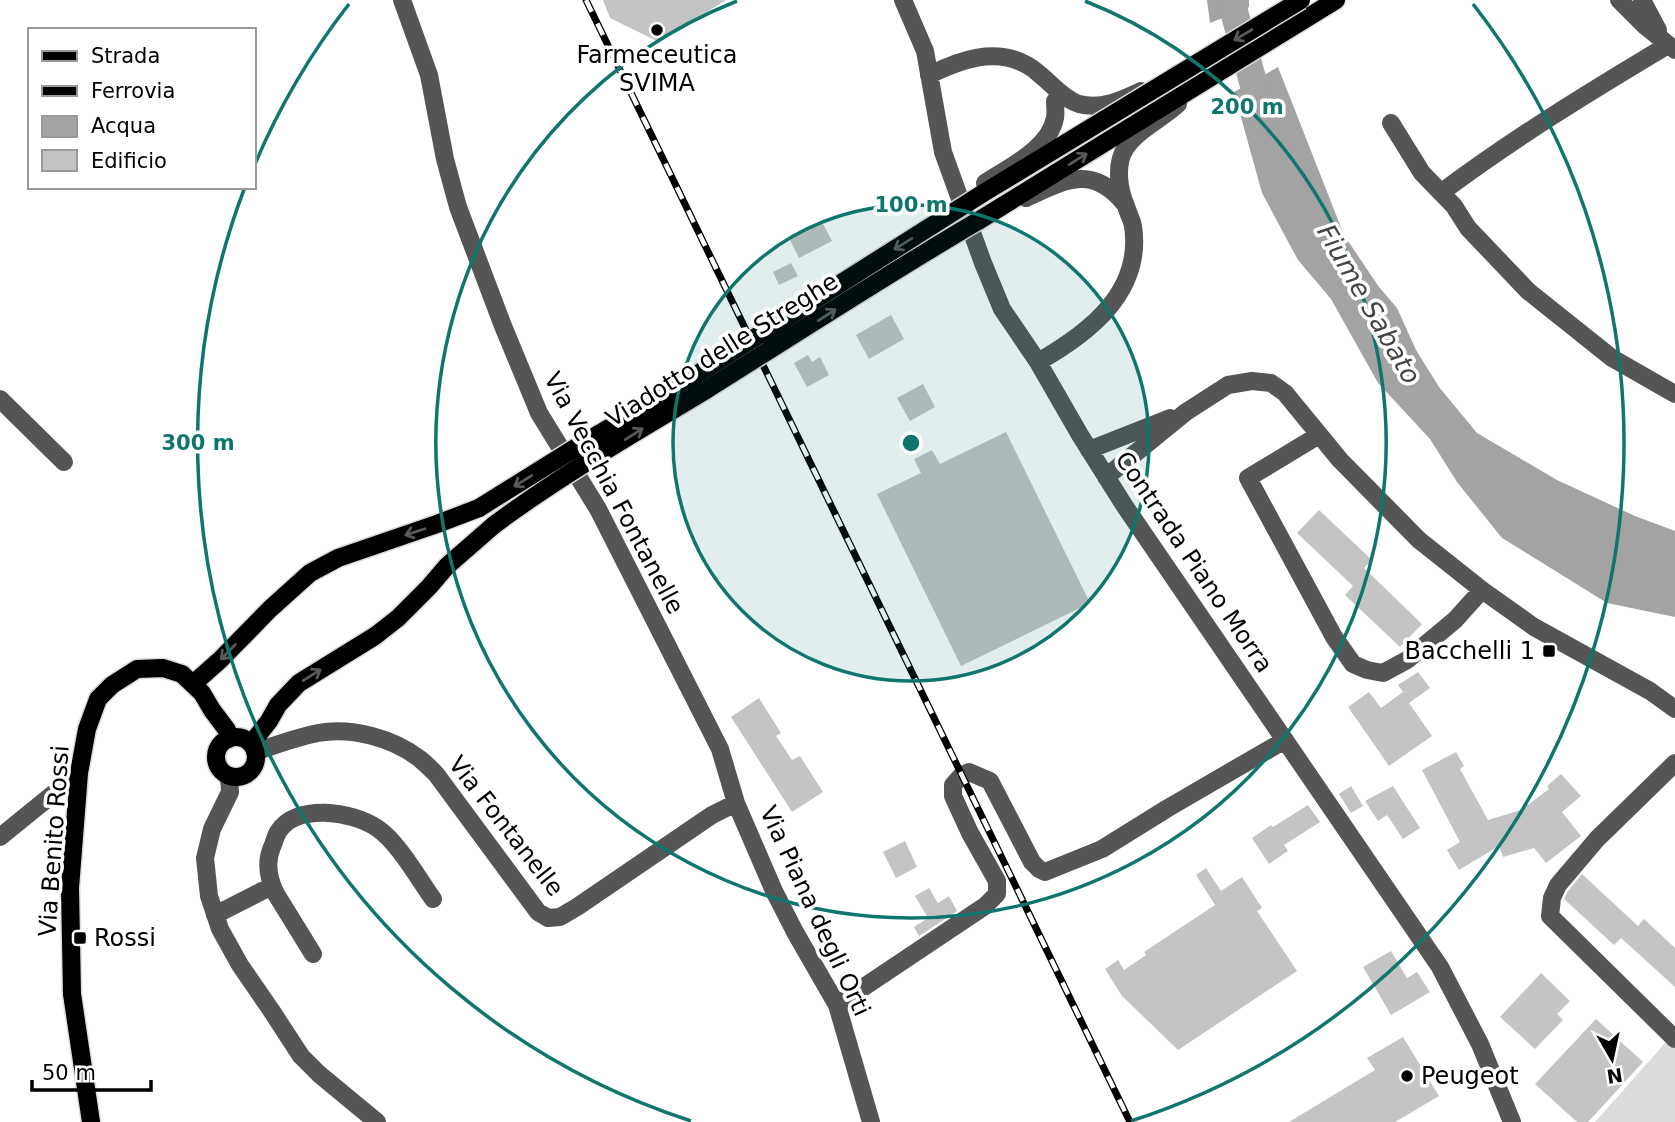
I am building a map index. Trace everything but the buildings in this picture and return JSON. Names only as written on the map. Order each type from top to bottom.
[{"type":"main road","points":[[193,684],[310,573],[338,558],[479,508],[655,401],[942,219],[1301,0]]},
{"type":"main road","name":"Viadotto delle Streghe","points":[[253,748],[278,705],[299,683],[382,630],[429,587],[447,566],[515,510],[916,258],[1336,0]]},
{"type":"main road","name":"Via Benito Rossi","points":[[91,1122],[72,994],[70,888],[79,773],[87,729],[98,699],[111,685],[137,669],[163,668],[182,674],[202,693],[227,730],[229,739]]},
{"type":"main road","name":"Via Fontanelle","points":[[229,739],[241,738],[253,748]]},
{"type":"main road","points":[[229,739],[216,754],[219,767],[229,776],[247,774],[255,764],[253,748]]},
{"type":"street","name":"Via Vecchia Fontanelle","points":[[402,0],[429,75],[444,159],[458,206],[534,401],[598,509],[720,749],[736,803]]},
{"type":"street","name":"Contrada Piano Morra","points":[[902,0],[925,51],[943,152],[1002,309],[1038,362],[1131,516],[1440,967],[1480,1044],[1512,1122]]},
{"type":"street","points":[[1619,0],[1671,47]]},
{"type":"street","points":[[1642,0],[1652,21],[1671,47]]},
{"type":"street","points":[[1443,192],[1595,89],[1671,47]]},
{"type":"street","points":[[929,75],[977,57],[1004,56],[1029,65],[1047,81],[1060,98],[1093,106],[1107,105],[1139,92],[1204,59]]},
{"type":"street","points":[[1038,362],[1063,348],[1098,320],[1129,278],[1135,252],[1133,224],[1120,194],[1119,172],[1124,150],[1136,136],[1168,113],[1203,82]]},
{"type":"street","points":[[942,219],[983,184],[1040,146],[1048,136],[1060,98]]},
{"type":"street","points":[[1391,124],[1422,173],[1443,192],[1468,228],[1528,291],[1612,358],[1675,394]]},
{"type":"street","points":[[978,221],[1039,192],[1064,182],[1084,178],[1098,181],[1120,194]]},
{"type":"street","points":[[1106,477],[1186,412],[1228,385],[1252,381],[1271,383],[1285,393],[1340,460],[1419,540],[1534,627],[1650,691],[1675,709]]},
{"type":"street","points":[[0,400],[64,462]]},
{"type":"street","points":[[1089,450],[1186,412]]},
{"type":"street","points":[[1320,435],[1248,478],[1334,637],[1353,664],[1383,673],[1407,660],[1455,620],[1482,590]]},
{"type":"street","name":"Via Fontanelle","points":[[253,748],[321,733],[350,731],[400,747],[421,760],[436,774],[538,912],[548,918],[560,917],[577,907],[712,815],[736,803]]},
{"type":"street","points":[[837,1005],[985,906],[997,894],[997,881],[953,796],[953,785],[962,775],[969,772],[990,781],[1032,862],[1045,872],[1102,849],[1285,740]]},
{"type":"street","points":[[1675,763],[1597,839],[1558,885],[1552,898],[1550,916],[1675,1039]]},
{"type":"street","points":[[0,837],[79,773]]},
{"type":"street","points":[[229,776],[230,792],[212,830],[205,858],[209,896],[220,929],[240,965],[301,1056],[377,1122]]},
{"type":"street","name":"Via Piana degli Orti","points":[[736,803],[774,891],[837,1005],[871,1122]]},
{"type":"street","points":[[313,954],[272,886],[268,869],[270,853],[278,831],[292,819],[321,812],[338,813],[357,818],[377,828],[390,839],[433,899]]},
{"type":"street","points":[[215,915],[272,886]]},
{"type":"shaded area","points":[[1667,1041],[1675,1048],[1675,1122],[1595,1122]]},
{"type":"water","points":[[1207,0],[1249,0],[1249,7],[1210,23]]},
{"type":"water","points":[[1278,67],[1344,235],[1379,287],[1397,308],[1416,350],[1439,387],[1477,433],[1557,480],[1635,516],[1675,531],[1675,617],[1607,603],[1502,538],[1457,482],[1430,439],[1378,383],[1331,299],[1298,260],[1262,193],[1234,92]]},
{"type":"waterway","name":"Fiume Sabato","points":[[1231,0],[1265,118]]},
{"type":"railway","points":[[586,0],[1130,1122]]},
{"type":"place","name":"Farmeceutica SVIMA","points":[[657,30]]},
{"type":"place","name":"Bacchelli 1","points":[[1549,651]]},
{"type":"place","name":"Rossi","points":[[80,938]]},
{"type":"place","name":"Peugeot","points":[[1407,1076]]}]
